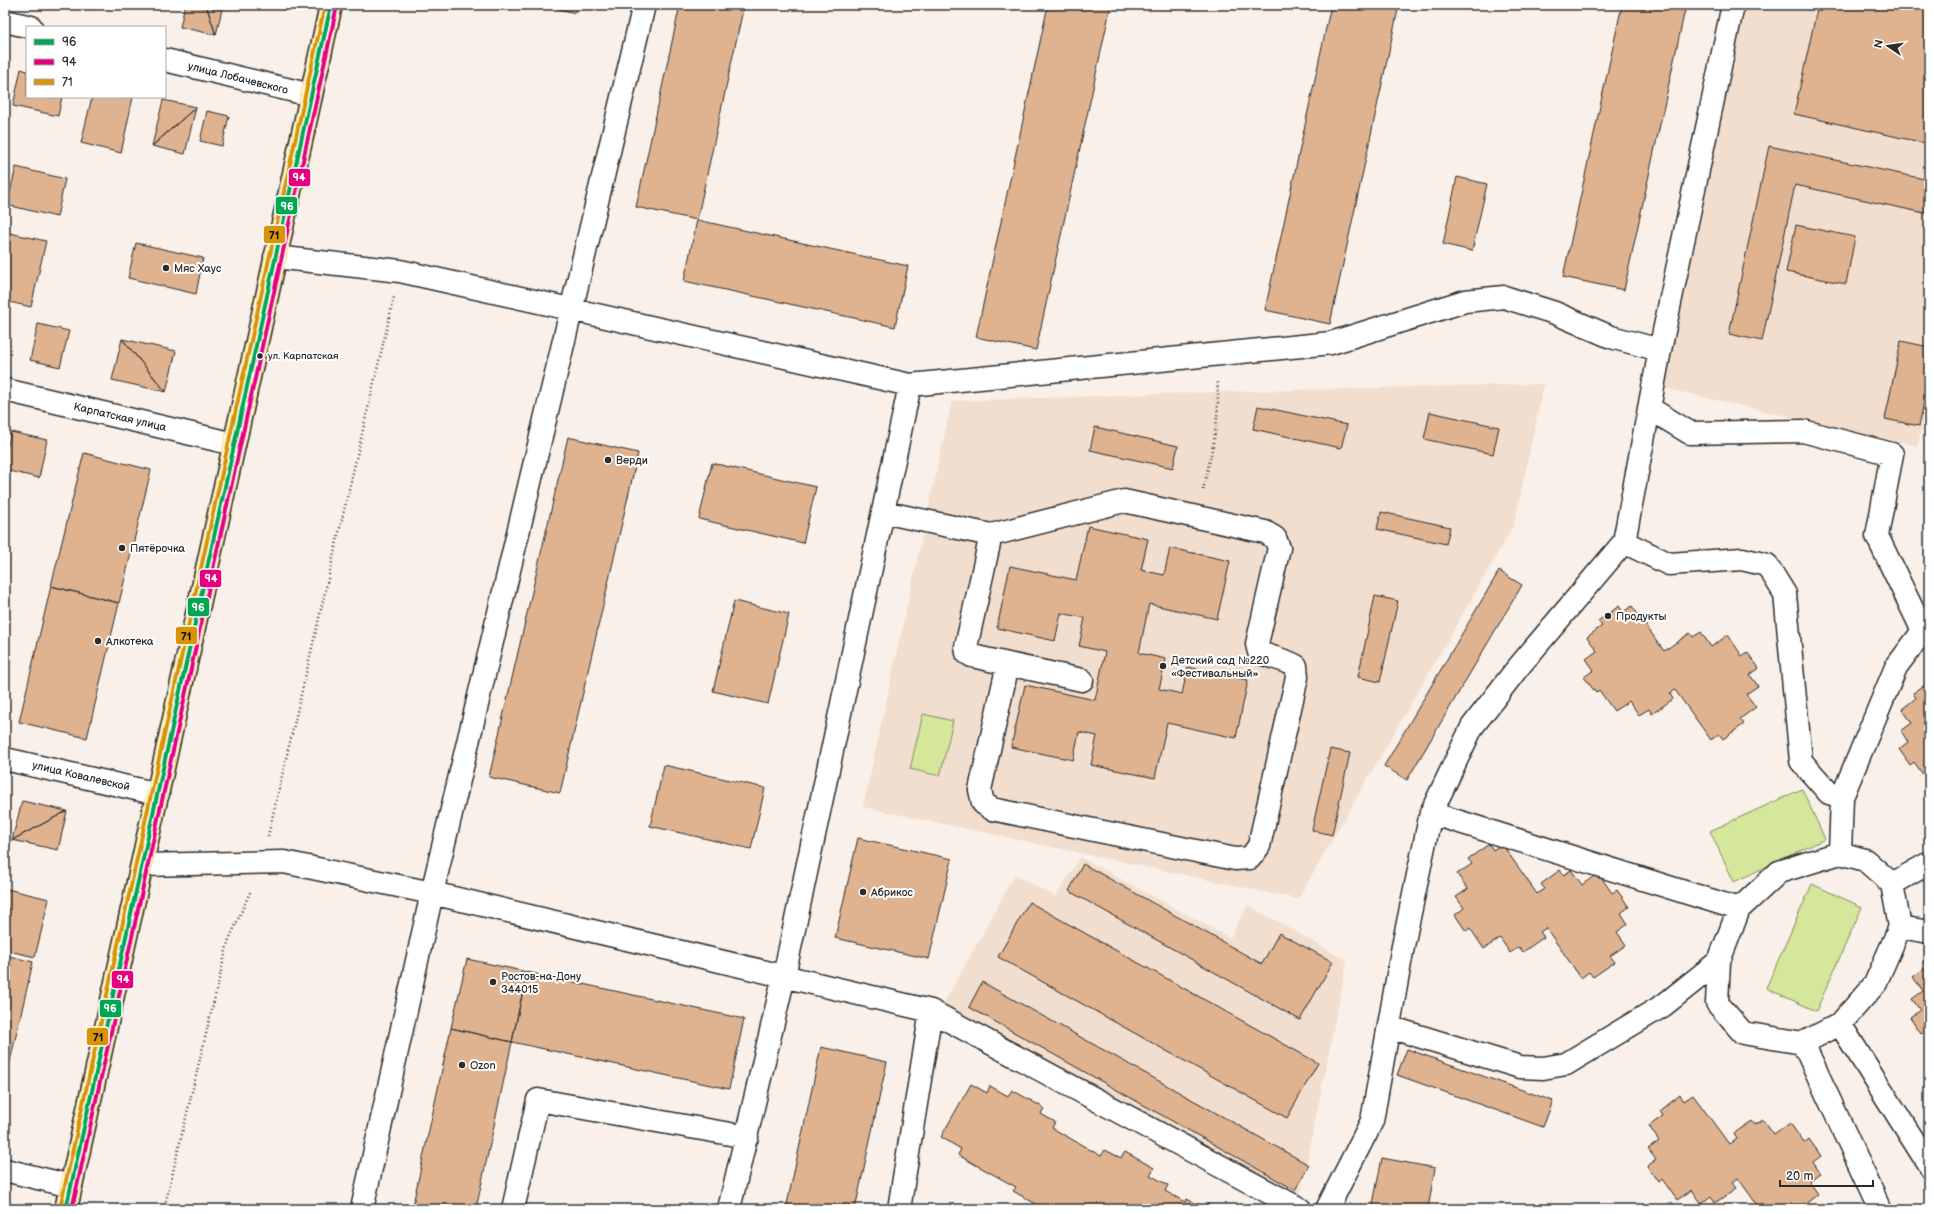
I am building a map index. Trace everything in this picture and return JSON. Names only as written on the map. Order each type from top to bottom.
[{"type":"main road","points":[[66,1209],[331,5]]},
{"type":"street","points":[[362,1209],[432,893],[644,5]]},
{"type":"street","points":[[1327,1209],[1372,1121],[1402,946],[1431,813],[1472,727],[1516,670],[1624,542],[1660,350],[1732,5]]},
{"type":"street","points":[[5,21],[27,26]]},
{"type":"street","name":"улица Лобачевского","points":[[166,60],[311,96]]},
{"type":"street","points":[[275,258],[400,271],[910,385],[1331,342],[1465,301],[1504,297],[1555,313],[1611,337],[1660,350]]},
{"type":"street","points":[[729,1209],[784,976],[910,385]]},
{"type":"street","name":"Карпатская улица","points":[[5,390],[234,444]]},
{"type":"street","points":[[1649,408],[1690,433],[1803,431],[1892,454],[1877,536],[1926,631],[1896,667],[1842,796],[1840,853]]},
{"type":"street","points":[[883,512],[991,535],[1124,501],[1265,532],[1275,538],[1279,548],[1257,644],[1259,652],[1267,656],[1288,661],[1296,666],[1297,677],[1259,846],[1250,858],[1235,859],[992,809],[983,803],[980,790],[1008,664]]},
{"type":"street","points":[[991,535],[966,647],[967,653],[972,656],[1082,680]]},
{"type":"street","points":[[1624,542],[1669,564],[1742,559],[1767,565],[1785,594],[1801,761],[1828,793],[1842,796]]},
{"type":"street","name":"улица Ковалевской","points":[[5,758],[158,794]]},
{"type":"street","points":[[1431,813],[1739,909]]},
{"type":"street","points":[[1840,853],[1865,860],[1892,884],[1900,927],[1875,984],[1840,1024],[1803,1043],[1743,1033],[1717,1003],[1719,961],[1739,909],[1779,872],[1840,853]]},
{"type":"street","points":[[142,865],[284,862],[432,893],[930,1011],[1300,1209]]},
{"type":"street","points":[[1892,884],[1929,863]]},
{"type":"street","points":[[1900,927],[1929,932]]},
{"type":"street","points":[[1389,1027],[1520,1067],[1543,1068],[1566,1064],[1664,1005],[1719,961]]},
{"type":"street","points":[[899,1209],[930,1011]]},
{"type":"street","points":[[1840,1024],[1929,1165]]},
{"type":"street","points":[[1803,1043],[1880,1209]]},
{"type":"street","points":[[513,1209],[538,1100],[747,1137]]},
{"type":"street","points":[[5,1170],[71,1186]]},
{"type":"path","points":[[164,1209],[228,942],[262,862],[400,271]]},
{"type":"path","points":[[1198,517],[1216,431],[1218,392],[1214,354]]},
{"type":"shaded area","points":[[1743,5],[1929,5],[1929,391],[1918,446],[1663,388]]},
{"type":"shaded area","name":"Детский сад №220 «Фестивальный»","points":[[1544,384],[1514,525],[1298,899],[863,807],[952,401],[1218,392]]},
{"type":"shaded area","points":[[1080,857],[1230,938],[1248,905],[1347,961],[1300,1197],[942,1007],[1015,875],[1056,897]]},
{"type":"green space","points":[[923,714],[953,721],[940,776],[910,769]]},
{"type":"green space","points":[[1802,789],[1825,839],[1734,882],[1710,831]]},
{"type":"green space","points":[[1812,884],[1862,907],[1816,1011],[1766,988]]},
{"type":"building","points":[[185,5],[206,5],[216,35],[180,27]]},
{"type":"building","points":[[206,5],[223,5],[216,35]]},
{"type":"building","points":[[556,5],[577,5],[575,13],[555,8]]},
{"type":"building","points":[[680,5],[744,5],[697,220],[636,207]]},
{"type":"building","points":[[1048,5],[1111,5],[1036,350],[976,337]]},
{"type":"building","points":[[1331,5],[1399,5],[1330,324],[1265,310]]},
{"type":"building","points":[[1622,5],[1686,5],[1624,290],[1563,277]]},
{"type":"building","points":[[1818,5],[1929,5],[1929,144],[1794,114]]},
{"type":"building","points":[[21,69],[26,71],[26,98],[62,98],[58,116],[13,106]]},
{"type":"building","points":[[92,98],[133,98],[121,153],[81,143]]},
{"type":"building","points":[[163,100],[196,107],[152,146]]},
{"type":"building","points":[[196,107],[185,154],[152,146]]},
{"type":"building","points":[[207,111],[229,116],[222,146],[200,141]]},
{"type":"building","points":[[1769,146],[1929,180],[1929,214],[1795,185],[1762,341],[1729,334]]},
{"type":"building","points":[[16,167],[65,179],[57,217],[7,205]]},
{"type":"building","points":[[1457,177],[1487,184],[1472,251],[1443,244]]},
{"type":"building","points":[[697,220],[908,266],[895,327],[684,281]]},
{"type":"building","points":[[1796,225],[1855,237],[1846,284],[1786,272]]},
{"type":"building","points":[[5,232],[46,241],[31,307],[5,301]]},
{"type":"building","name":"Мяс Хаус","points":[[136,243],[203,258],[196,294],[128,278]]},
{"type":"building","points":[[38,324],[69,331],[60,367],[30,360]]},
{"type":"building","points":[[122,339],[166,392],[112,380]]},
{"type":"building","points":[[122,339],[176,351],[166,392]]},
{"type":"building","points":[[1901,341],[1929,347],[1929,378],[1919,426],[1885,419]]},
{"type":"building","points":[[1258,406],[1347,425],[1341,448],[1253,429]]},
{"type":"building","points":[[1430,412],[1499,427],[1493,454],[1424,439]]},
{"type":"building","points":[[1095,427],[1178,446],[1173,468],[1090,450]]},
{"type":"building","points":[[11,432],[47,440],[39,478],[5,470],[5,457]]},
{"type":"building","points":[[568,437],[638,453],[560,793],[489,777]]},
{"type":"building","points":[[84,453],[151,470],[119,603],[51,586]]},
{"type":"building","points":[[712,463],[816,487],[803,543],[699,519]]},
{"type":"building","points":[[1381,512],[1450,527],[1446,544],[1377,529]]},
{"type":"building","points":[[1088,526],[1148,539],[1141,570],[1164,575],[1170,548],[1230,561],[1217,619],[1149,604],[1139,653],[1166,659],[1159,689],[1182,694],[1188,667],[1248,680],[1236,738],[1167,723],[1155,778],[1091,765],[1097,736],[1079,732],[1073,760],[1011,747],[1025,685],[1095,700],[1105,652],[1079,646],[1085,618],[1061,613],[1055,641],[997,628],[1010,566],[1076,580]]},
{"type":"building","points":[[1499,571],[1522,585],[1407,780],[1384,766]]},
{"type":"building","points":[[51,586],[119,603],[87,738],[19,722]]},
{"type":"building","points":[[1375,596],[1398,601],[1380,682],[1358,677]]},
{"type":"building","points":[[734,601],[789,614],[768,704],[713,691]]},
{"type":"building","points":[[1619,606],[1623,612],[1632,606],[1664,651],[1690,633],[1693,637],[1701,632],[1711,647],[1728,635],[1742,656],[1747,652],[1759,668],[1750,675],[1758,686],[1746,694],[1756,707],[1740,719],[1744,724],[1723,739],[1719,734],[1711,740],[1675,690],[1670,694],[1673,699],[1652,714],[1649,709],[1639,715],[1629,701],[1614,711],[1599,690],[1596,693],[1584,677],[1594,670],[1586,659],[1597,651],[1587,637],[1602,626],[1598,621]]},
{"type":"building","points":[[1929,682],[1929,783],[1914,762],[1910,765],[1899,749],[1908,742],[1901,731],[1912,723],[1902,709],[1916,698],[1913,693]]},
{"type":"building","points":[[1330,749],[1350,753],[1332,835],[1312,830]]},
{"type":"building","points":[[664,765],[765,788],[751,849],[650,826]]},
{"type":"building","points":[[22,801],[67,811],[12,840]]},
{"type":"building","points":[[67,811],[58,850],[12,840]]},
{"type":"building","points":[[858,838],[952,859],[929,959],[835,938]]},
{"type":"building","points":[[1489,844],[1493,850],[1502,844],[1537,894],[1545,889],[1541,884],[1560,870],[1564,875],[1571,870],[1582,885],[1598,873],[1612,893],[1617,890],[1629,907],[1621,913],[1628,924],[1617,932],[1626,945],[1610,956],[1615,962],[1593,977],[1589,972],[1581,978],[1546,928],[1540,932],[1544,937],[1523,952],[1519,947],[1510,953],[1500,938],[1484,949],[1470,928],[1466,931],[1455,915],[1464,908],[1456,897],[1468,889],[1457,874],[1472,864],[1468,859]]},
{"type":"building","points":[[1083,864],[1262,964],[1279,933],[1333,962],[1300,1020],[1069,891]]},
{"type":"building","points":[[7,889],[49,899],[35,957],[5,950],[5,898]]},
{"type":"building","points":[[1029,902],[1318,1063],[1287,1118],[998,957]]},
{"type":"building","points":[[5,955],[33,962],[5,1083]]},
{"type":"building","points":[[1929,957],[1929,1036],[1925,1030],[1921,1033],[1910,1017],[1920,1010],[1912,999],[1923,991],[1913,977],[1928,966],[1924,961]]},
{"type":"building","points":[[467,959],[527,972],[512,1042],[451,1028]]},
{"type":"building","points":[[527,972],[744,1019],[729,1089],[512,1042]]},
{"type":"building","points":[[982,982],[1309,1165],[1295,1190],[969,1007]]},
{"type":"building","points":[[451,1028],[512,1042],[476,1209],[412,1209]]},
{"type":"building","points":[[821,1047],[887,1062],[855,1209],[786,1209]]},
{"type":"building","points":[[1407,1049],[1553,1101],[1543,1127],[1397,1075]]},
{"type":"building","points":[[971,1084],[987,1093],[990,1086],[1008,1096],[1012,1090],[1044,1108],[1041,1114],[1055,1122],[1052,1128],[1101,1156],[1105,1150],[1121,1158],[1125,1152],[1154,1168],[1150,1175],[1168,1185],[1165,1191],[1185,1202],[1187,1199],[1205,1209],[1045,1209],[1013,1191],[1016,1187],[958,1155],[961,1149],[941,1137]]},
{"type":"building","points":[[1680,1095],[1684,1101],[1693,1095],[1729,1144],[1736,1139],[1733,1134],[1752,1121],[1755,1125],[1763,1120],[1774,1135],[1790,1123],[1804,1143],[1809,1139],[1821,1156],[1813,1162],[1820,1173],[1809,1181],[1818,1194],[1803,1206],[1805,1209],[1760,1209],[1738,1178],[1732,1183],[1736,1188],[1715,1203],[1711,1197],[1702,1204],[1692,1190],[1677,1200],[1662,1179],[1658,1182],[1647,1166],[1656,1160],[1648,1149],[1659,1141],[1649,1126],[1663,1116],[1660,1111]]},
{"type":"building","points":[[1382,1158],[1435,1168],[1428,1209],[1372,1209]]},
{"type":"building","points":[[1208,1204],[1216,1209],[1205,1209]]},
{"type":"transit line","name":"71","points":[[60,1208],[325,5]]},
{"type":"transit line","name":"96","points":[[66,1209],[331,5]]},
{"type":"transit line","name":"94","points":[[72,1209],[337,6]]},
{"type":"place","name":"Мяс Хаус","points":[[166,268]]},
{"type":"place","name":"ул. Карпатская","points":[[260,356]]},
{"type":"place","name":"Верди","points":[[608,460]]},
{"type":"place","name":"Пятёрочка","points":[[122,548]]},
{"type":"place","name":"Продукты","points":[[1608,616]]},
{"type":"place","name":"Алкотека","points":[[98,641]]},
{"type":"place","name":"Детский сад №220 «Фестивальный»","points":[[1163,666]]},
{"type":"place","name":"Абрикос","points":[[863,892]]},
{"type":"place","name":"Ростов-на-Дону 344015","points":[[493,982]]},
{"type":"place","name":"Ozon","points":[[462,1065]]}]
